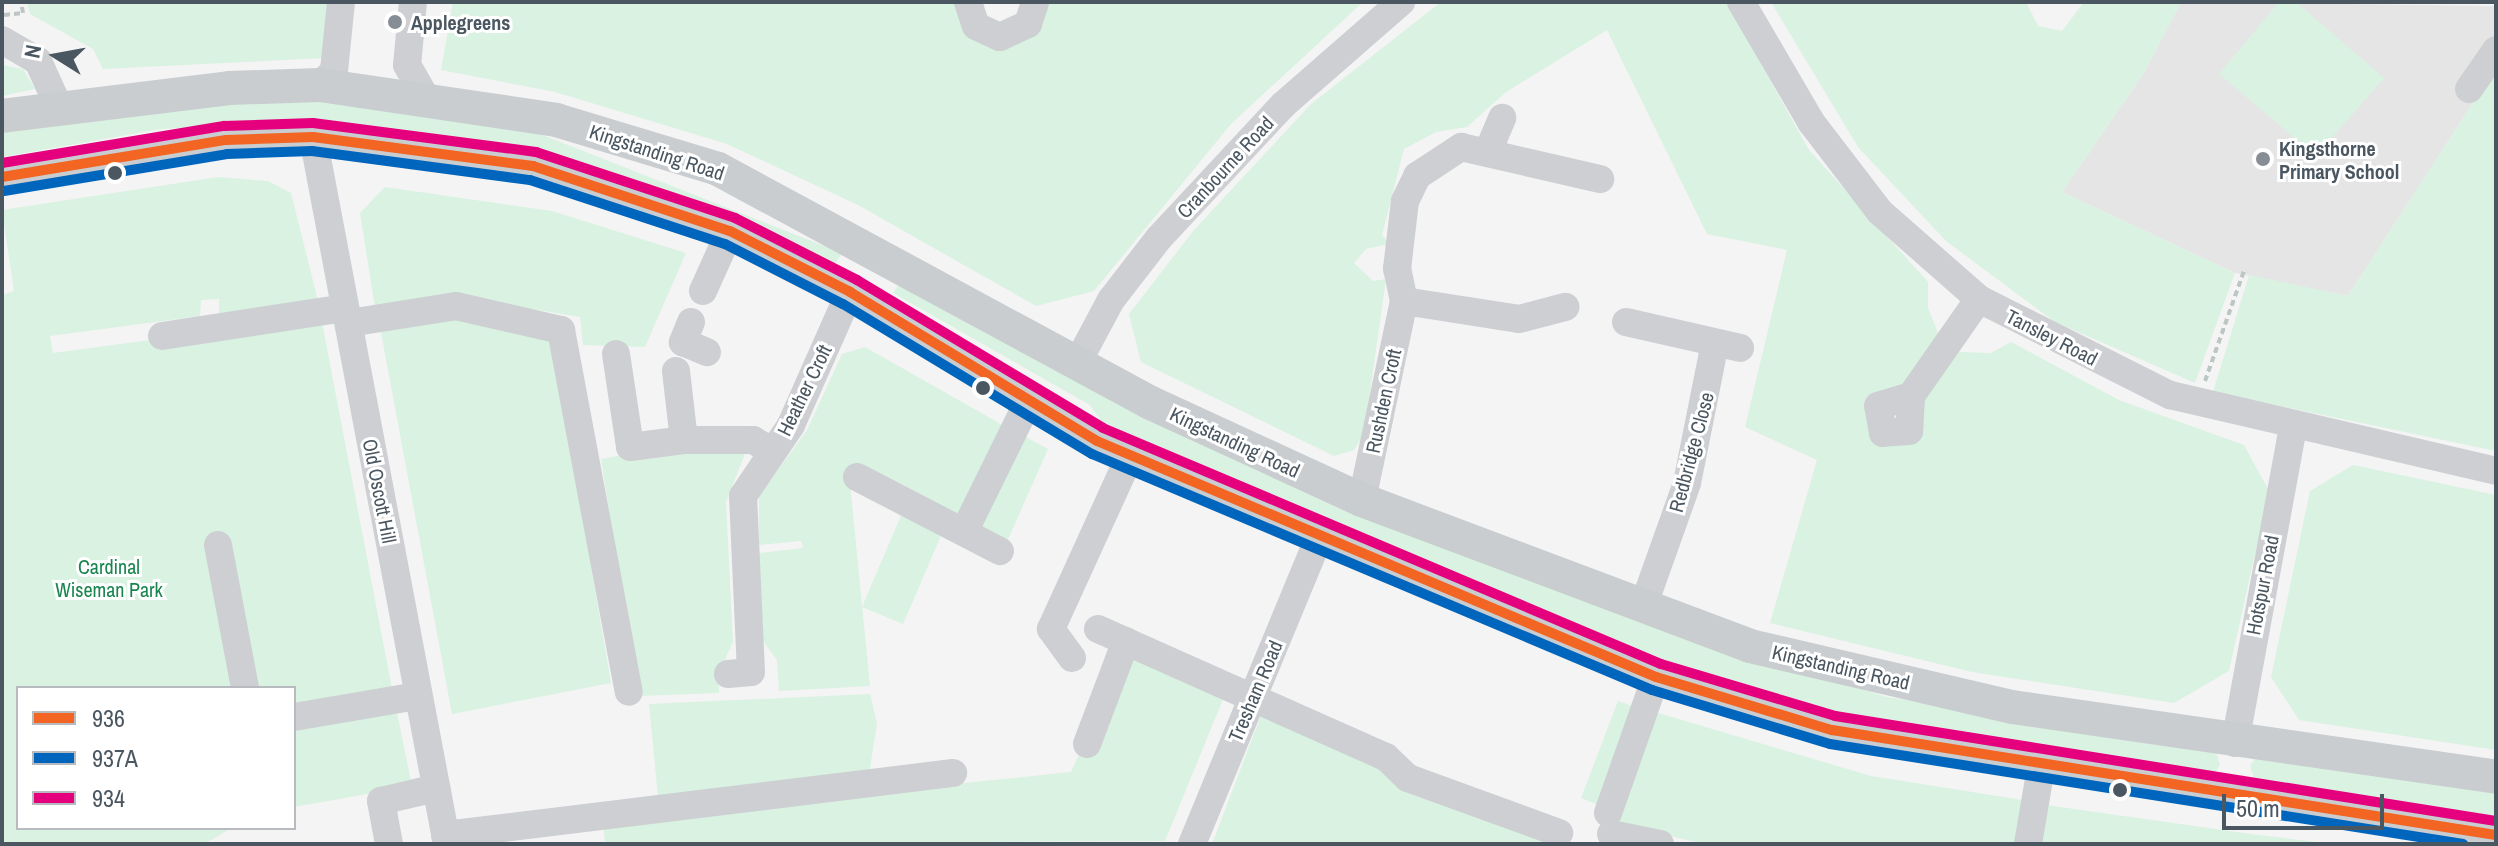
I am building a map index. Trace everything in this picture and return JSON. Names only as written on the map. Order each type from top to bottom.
[{"type":"main road","name":"Kingstanding Road","points":[[2,116],[58,105],[320,85],[424,95],[556,120],[718,169],[1080,358],[1151,403],[1362,500],[1750,646],[2012,707],[2235,743],[2496,777]]},
{"type":"main road","points":[[2,177],[226,140],[313,137],[533,166],[730,231],[850,292],[1029,400],[1130,456],[1656,677],[1832,730],[2223,796],[2496,835]]},
{"type":"main road","points":[[850,292],[874,248]]},
{"type":"main road","points":[[2223,796],[2235,743]]},
{"type":"street","points":[[320,85],[334,71],[341,2]]},
{"type":"street","points":[[413,2],[407,65],[424,95]]},
{"type":"street","points":[[968,2],[976,26],[1000,37],[1028,24],[1035,2]]},
{"type":"street","name":"Cranbourne Road","points":[[1080,358],[1111,300],[1159,238],[1283,105],[1401,2]]},
{"type":"street","name":"Tansley Road","points":[[1741,2],[1811,122],[1880,212],[1979,299],[2198,402],[2293,427],[2496,471]]},
{"type":"street","points":[[2,40],[38,61],[58,105]]},
{"type":"street","points":[[2469,89],[2496,50]]},
{"type":"street","points":[[1489,149],[1502,118]]},
{"type":"street","name":"Old Oscott Hill","points":[[313,137],[446,840]]},
{"type":"street","name":"Rushden Croft","points":[[1362,500],[1404,301],[1397,269],[1405,201],[1417,176],[1461,147],[1489,149],[1600,179]]},
{"type":"street","points":[[703,291],[730,231]]},
{"type":"street","name":"Heather Croft","points":[[750,672],[743,496],[791,425],[850,292]]},
{"type":"street","points":[[1911,396],[1979,299]]},
{"type":"street","points":[[1404,301],[1519,319],[1565,307]]},
{"type":"street","points":[[162,336],[456,306],[561,330],[629,692]]},
{"type":"street","points":[[691,322],[683,342],[707,352]]},
{"type":"street","name":"Redbridge Close","points":[[1626,322],[1728,346],[1687,483],[1644,604]]},
{"type":"street","points":[[616,354],[630,447],[684,440],[753,440],[771,451]]},
{"type":"street","points":[[676,371],[684,440]]},
{"type":"street","points":[[965,530],[1029,400]]},
{"type":"street","name":"Hotspur Road","points":[[2235,743],[2244,675],[2293,427]]},
{"type":"street","points":[[1072,658],[1051,629],[1130,456]]},
{"type":"street","points":[[857,477],[965,530],[1000,551]]},
{"type":"street","name":"Tresham Road","points":[[1192,844],[1319,538]]},
{"type":"street","points":[[218,545],[245,686]]},
{"type":"street","points":[[1098,629],[1386,757],[1408,778],[1559,833]]},
{"type":"street","points":[[1087,744],[1126,641]]},
{"type":"street","points":[[1656,677],[1609,824],[1660,844]]},
{"type":"street","points":[[296,717],[417,696]]},
{"type":"street","points":[[2028,844],[2041,767]]},
{"type":"street","points":[[446,840],[953,773]]},
{"type":"street","points":[[389,844],[381,801],[436,788]]},
{"type":"path","points":[[2,16],[23,13],[21,2]]},
{"type":"path","points":[[2198,402],[2244,271]]},
{"type":"shaded area","name":"Kingsthorne Primary School","points":[[2181,2],[2496,6],[2496,67],[2348,296],[2235,273],[2062,192],[2145,71]]},
{"type":"green space","points":[[27,2],[331,2],[326,58],[103,69],[93,49],[30,14]]},
{"type":"green space","points":[[453,2],[959,2],[972,34],[1044,2],[1363,2],[1231,124],[1094,291],[1036,306],[858,205],[727,144],[555,92],[441,70]]},
{"type":"green space","points":[[1441,2],[1726,2],[1809,150],[1928,282],[1928,308],[1940,338],[1880,438],[1959,352],[1991,353],[2011,342],[2119,400],[2244,445],[2269,491],[2229,671],[2174,703],[1972,672],[1770,623],[1817,460],[1745,427],[1787,250],[1707,234],[1607,30],[1506,92],[1467,127],[1436,132],[1404,149],[1382,235],[1389,244],[1366,249],[1354,263],[1373,281],[1386,279],[1364,434],[1354,450],[1334,456],[1141,362],[1129,314],[1194,230],[1311,104]]},
{"type":"green space","points":[[1771,2],[2026,2],[2038,26],[2062,31],[2084,2],[2181,2],[2145,71],[2062,192],[2235,273],[2195,383],[2055,322],[1946,241],[1858,147]]},
{"type":"green space","points":[[2279,2],[2296,2],[2384,78],[2316,156],[2219,74]]},
{"type":"green space","points":[[2,65],[23,69],[35,89],[2,96]]},
{"type":"green space","points":[[2496,67],[2496,451],[2213,392],[2249,275],[2348,296]]},
{"type":"green space","points":[[317,99],[525,128],[842,253],[832,268],[737,223],[263,124],[161,129],[2,157],[2,127],[93,111]]},
{"type":"green space","name":"Cardinal Wiseman Park","points":[[218,177],[268,181],[291,193],[320,309],[219,319],[219,299],[201,300],[200,316],[50,336],[53,353],[321,317],[393,694],[296,711],[296,686],[16,686],[16,830],[228,830],[204,844],[2,844],[2,295],[14,291],[2,210]]},
{"type":"green space","points":[[385,187],[552,211],[686,253],[645,347],[583,345],[580,317],[532,309],[376,314],[360,213]]},
{"type":"green space","points":[[901,281],[1655,626],[1887,697],[2215,750],[2220,764],[2214,775],[1855,717],[1700,675],[1534,614],[1101,421],[1090,405],[893,293]]},
{"type":"green space","points":[[442,313],[551,334],[611,683],[452,714],[380,327]]},
{"type":"green space","points":[[865,347],[1006,427],[962,521],[904,492],[905,485],[849,473],[870,686],[779,691],[777,660],[763,641],[759,553],[803,548],[801,541],[759,545],[759,496],[807,430],[842,354]]},
{"type":"green space","points":[[1016,432],[1048,449],[1005,546],[972,525]]},
{"type":"green space","points":[[674,446],[748,446],[726,502],[733,642],[718,674],[719,693],[638,696],[601,459]]},
{"type":"green space","points":[[2353,465],[2496,495],[2496,750],[2299,720],[2271,677],[2310,491]]},
{"type":"green space","points":[[903,511],[944,529],[903,624],[862,607]]},
{"type":"green space","points":[[1125,656],[1226,692],[1165,841],[605,844],[603,820],[1071,772]]},
{"type":"green space","points":[[870,694],[877,723],[869,775],[658,797],[649,704]]},
{"type":"green space","points":[[1618,701],[1640,709],[1601,806],[1581,798]]},
{"type":"green space","points":[[395,703],[412,786],[296,807],[296,720]]},
{"type":"green space","points":[[1263,710],[1561,844],[1212,844]]},
{"type":"green space","points":[[1648,710],[1871,776],[2029,801],[2022,844],[1705,844],[1612,823]]},
{"type":"green space","points":[[2258,754],[2496,790],[2496,819],[2255,781],[2250,766]]},
{"type":"green space","points":[[2039,804],[2258,835],[2333,844],[2033,844]]},
{"type":"transit line","name":"934","points":[[2,163],[224,126],[313,123],[536,152],[735,218],[857,280],[1103,428],[1661,664],[1835,716],[2496,821]]},
{"type":"transit line","name":"936","points":[[2,177],[226,140],[313,137],[533,166],[730,231],[850,292],[1097,441],[1656,677],[1832,730],[2496,835]]},
{"type":"transit line","name":"937A","points":[[4,191],[227,154],[312,151],[530,180],[725,244],[843,304],[1092,454],[1652,690],[1830,744],[2463,844]]},
{"type":"place","name":"Applegreens","points":[[395,22]]},
{"type":"place","name":"Kingsthorne Primary School","points":[[2263,159]]}]
